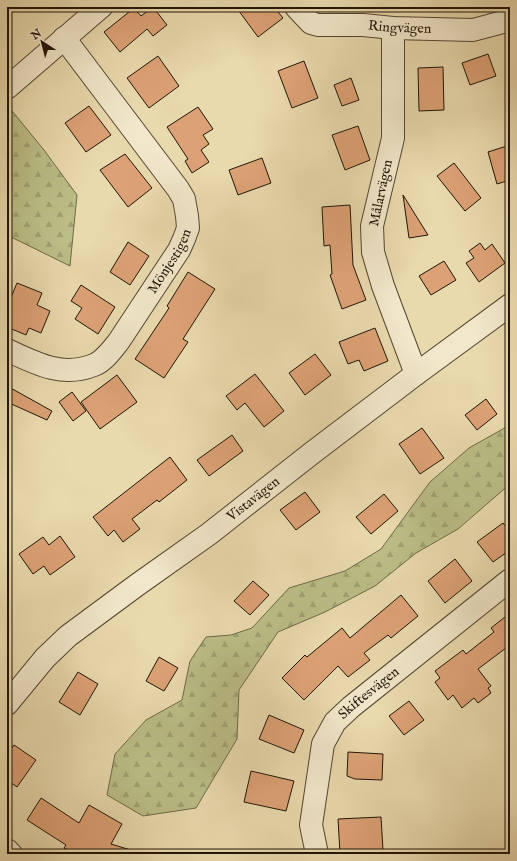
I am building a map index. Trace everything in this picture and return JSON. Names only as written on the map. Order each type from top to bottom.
[{"type":"street","points":[[7,88],[101,7]]},
{"type":"street","name":"Ringvägen","points":[[296,7],[311,23],[318,25],[363,25],[393,28],[473,30],[510,20]]},
{"type":"street","name":"Målarvägen","points":[[393,28],[393,138],[372,226],[373,252],[383,286],[416,374]]},
{"type":"street","name":"Mönjestigen","points":[[7,350],[43,366],[58,370],[76,370],[94,365],[108,355],[119,342],[179,250],[188,228],[184,199],[178,189],[64,38]]},
{"type":"street","name":"Vistavägen","points":[[7,704],[45,658],[68,636],[209,534],[416,374],[510,305]]},
{"type":"street","name":"Skiftesvägen","points":[[317,854],[311,825],[323,744],[335,722],[351,707],[510,580]]},
{"type":"street","points":[[7,850],[11,854]]},
{"type":"green space","points":[[8,106],[44,150],[77,195],[70,266],[7,235]]},
{"type":"green space","points":[[510,425],[510,484],[458,529],[416,553],[375,586],[325,612],[278,632],[239,690],[237,739],[196,808],[143,816],[107,795],[115,754],[146,720],[182,700],[190,661],[206,637],[231,635],[252,628],[289,588],[345,571],[381,549],[430,482],[469,448]]},
{"type":"building","points":[[153,7],[167,25],[153,36],[147,29],[120,52],[104,32],[134,8],[141,16]]},
{"type":"building","points":[[236,7],[274,7],[283,18],[258,37]]},
{"type":"building","points":[[488,54],[496,76],[470,85],[462,63]]},
{"type":"building","points":[[158,56],[179,86],[149,108],[127,78]]},
{"type":"building","points":[[304,61],[318,98],[292,108],[278,71]]},
{"type":"building","points":[[443,67],[444,110],[419,111],[418,68]]},
{"type":"building","points":[[351,78],[359,100],[342,106],[334,85]]},
{"type":"building","points":[[89,106],[111,135],[86,152],[65,123]]},
{"type":"building","points":[[198,107],[213,129],[203,135],[209,144],[201,150],[209,162],[192,173],[185,161],[188,159],[167,127]]},
{"type":"building","points":[[358,126],[370,160],[345,170],[332,135]]},
{"type":"building","points":[[510,145],[510,180],[497,184],[488,152]]},
{"type":"building","points":[[125,154],[152,188],[128,207],[100,170]]},
{"type":"building","points":[[262,158],[271,183],[238,195],[229,170]]},
{"type":"building","points":[[454,163],[481,198],[465,211],[437,176]]},
{"type":"building","points":[[403,195],[428,235],[409,238]]},
{"type":"building","points":[[350,205],[353,265],[366,300],[342,309],[330,275],[332,274],[330,245],[324,246],[322,207]]},
{"type":"building","points":[[128,242],[149,256],[130,285],[110,272]]},
{"type":"building","points":[[480,243],[485,250],[492,244],[505,263],[479,282],[466,263],[474,258],[469,251]]},
{"type":"building","points":[[444,261],[456,280],[431,295],[419,276]]},
{"type":"building","points":[[188,272],[215,289],[183,339],[188,342],[164,378],[135,359],[169,308],[167,306]]},
{"type":"building","points":[[17,283],[42,293],[37,305],[50,311],[41,333],[29,328],[26,335],[7,327],[7,307]]},
{"type":"building","points":[[81,285],[115,307],[98,334],[75,319],[82,308],[71,301]]},
{"type":"building","points":[[375,328],[388,361],[364,371],[359,360],[348,364],[339,342]]},
{"type":"building","points":[[315,354],[331,375],[305,395],[289,373]]},
{"type":"building","points":[[255,374],[284,411],[264,427],[245,403],[237,410],[226,396]]},
{"type":"building","points":[[117,375],[137,402],[100,429],[81,402]]},
{"type":"building","points":[[7,386],[52,411],[47,420],[7,402]]},
{"type":"building","points":[[72,392],[86,411],[73,421],[59,402]]},
{"type":"building","points":[[486,399],[497,414],[477,430],[465,415]]},
{"type":"building","points":[[422,428],[444,458],[420,474],[399,444]]},
{"type":"building","points":[[232,435],[243,451],[209,476],[197,460]]},
{"type":"building","points":[[170,457],[187,480],[159,502],[157,500],[132,519],[140,529],[123,542],[114,530],[108,536],[93,517]]},
{"type":"building","points":[[305,492],[320,512],[296,530],[280,510]]},
{"type":"building","points":[[384,494],[398,511],[371,534],[356,517]]},
{"type":"building","points":[[503,523],[510,533],[510,550],[493,562],[477,542]]},
{"type":"building","points":[[60,536],[75,557],[50,575],[44,566],[33,574],[19,554],[43,537],[49,545]]},
{"type":"building","points":[[455,559],[472,581],[445,603],[428,581]]},
{"type":"building","points":[[253,581],[269,595],[250,615],[234,601]]},
{"type":"building","points":[[401,595],[418,616],[391,638],[388,635],[364,653],[370,660],[348,677],[338,666],[304,700],[282,678],[305,655],[307,657],[342,628],[350,638]]},
{"type":"building","points":[[510,613],[510,645],[478,669],[491,686],[488,688],[491,693],[478,703],[474,698],[462,708],[453,695],[448,700],[435,682],[440,678],[435,671],[463,650],[466,654],[494,632],[491,628]]},
{"type":"building","points":[[159,657],[178,668],[164,691],[146,681]]},
{"type":"building","points":[[78,672],[98,684],[80,715],[59,702]]},
{"type":"building","points":[[409,701],[424,720],[404,735],[389,716]]},
{"type":"building","points":[[269,715],[304,730],[294,753],[259,739]]},
{"type":"building","points":[[14,745],[36,760],[17,787],[7,780],[7,755]]},
{"type":"building","points":[[348,752],[383,754],[382,780],[355,779],[347,776]]},
{"type":"building","points":[[251,771],[294,781],[286,811],[244,802]]},
{"type":"building","points":[[41,798],[79,823],[89,805],[122,824],[111,844],[134,851],[133,854],[75,854],[64,848],[66,845],[27,820]]},
{"type":"building","points":[[381,817],[383,850],[340,853],[338,819]]}]
